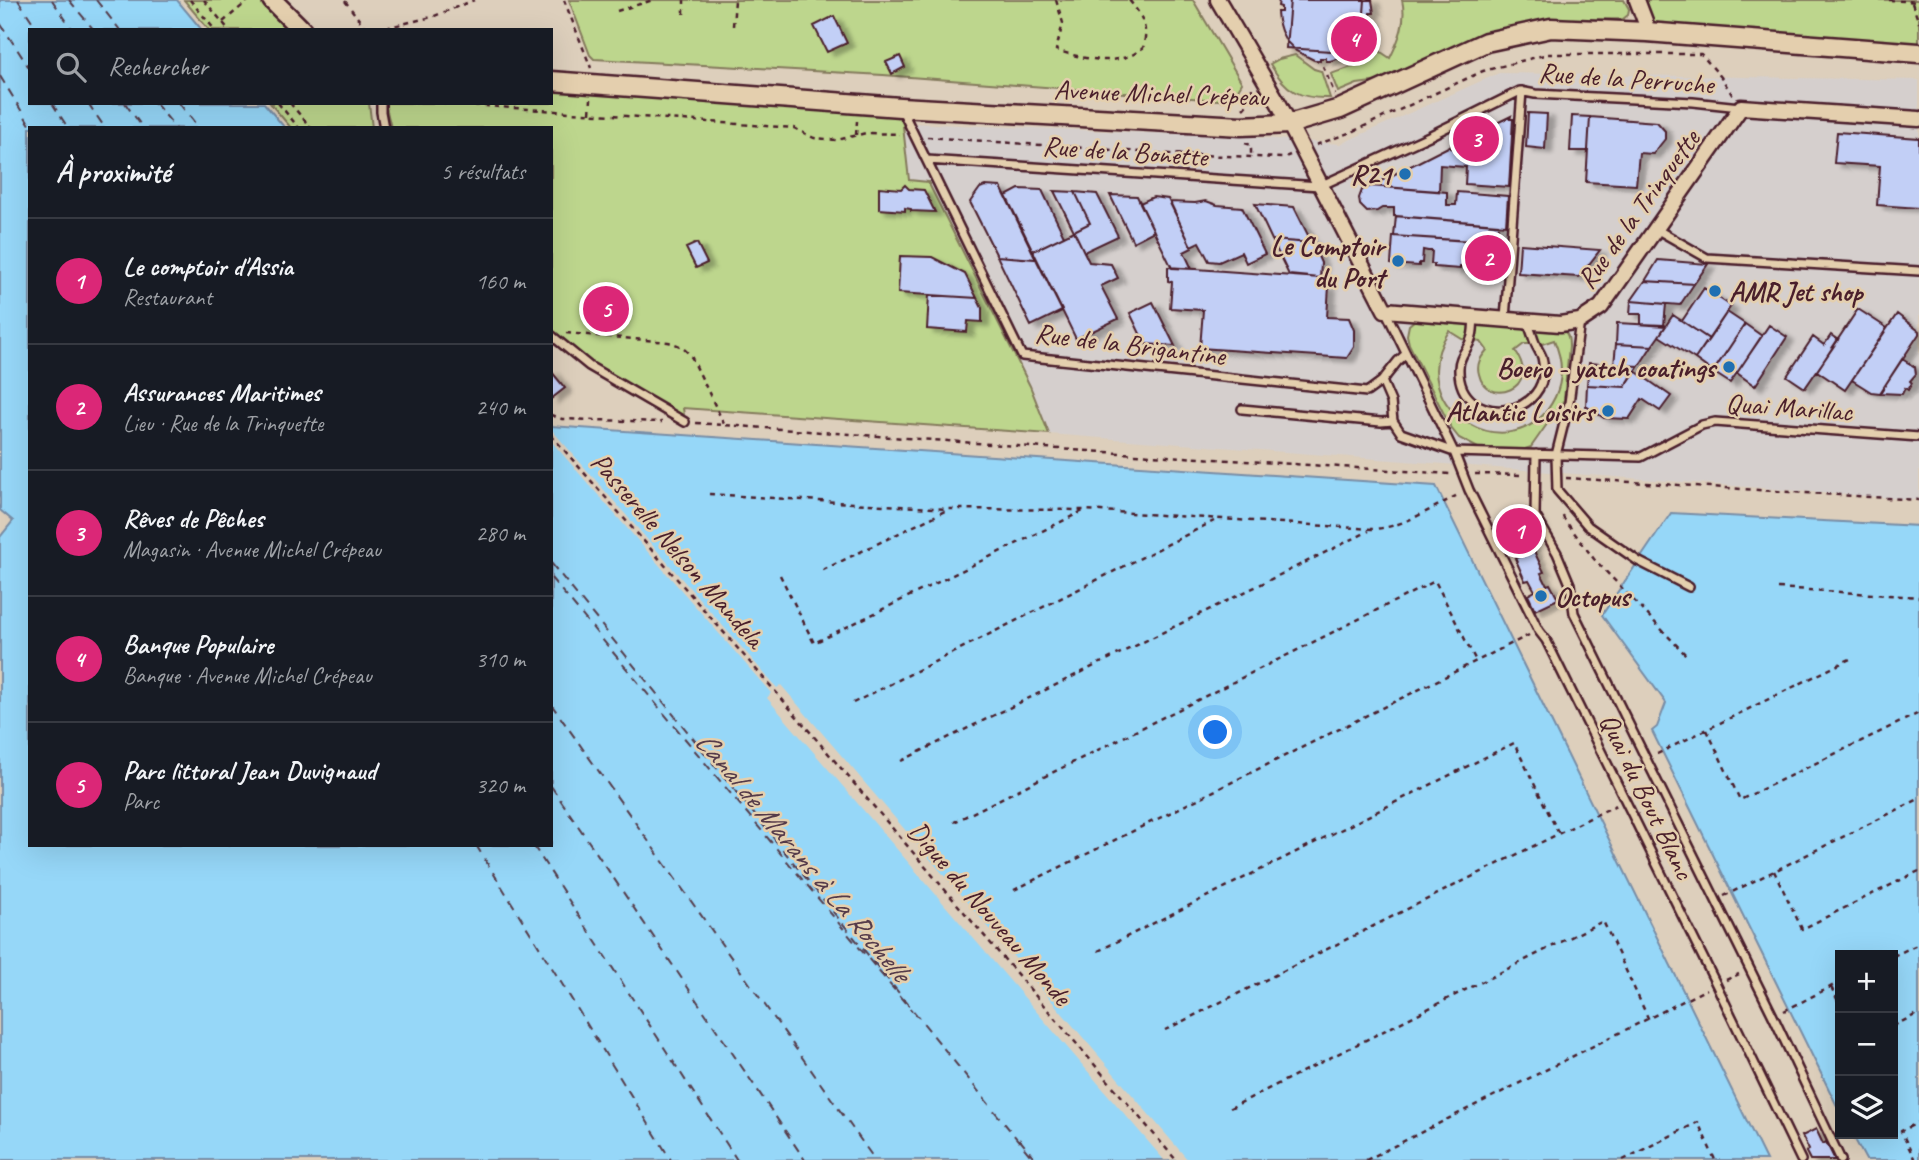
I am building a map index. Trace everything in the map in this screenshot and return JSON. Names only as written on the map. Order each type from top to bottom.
[{"type":"street","points":[[272,0],[300,28]]},
{"type":"street","points":[[1218,0],[1279,104],[1385,310]]},
{"type":"street","points":[[1637,0],[1647,32]]},
{"type":"street","name":"Avenue Michel Crépeau","points":[[553,81],[900,107],[1241,127],[1289,124],[1340,109],[1486,42],[1551,28],[1647,32],[1919,52]]},
{"type":"street","points":[[1741,107],[1919,119]]},
{"type":"street","name":"Rue de la Trinquette","points":[[1385,310],[1560,324],[1580,321],[1601,307],[1741,107]]},
{"type":"lane","name":"Rue de la Perruche","points":[[1320,186],[1520,91],[1741,107]]},
{"type":"lane","points":[[1505,320],[1522,91]]},
{"type":"lane","points":[[381,105],[384,126]]},
{"type":"lane","name":"Rue de la Brigantine","points":[[900,107],[1022,356],[1367,392],[1382,381]]},
{"type":"lane","name":"Rue de la Bonette","points":[[927,160],[1320,186]]},
{"type":"lane","points":[[1656,229],[1707,258],[1919,271]]},
{"type":"lane","name":"Quai du Bout Blanc","points":[[1385,310],[1454,452],[1462,475],[1801,1160]]},
{"type":"lane","points":[[1474,317],[1471,340],[1461,354],[1461,382],[1468,396],[1479,406],[1492,410],[1507,411],[1521,406],[1535,395],[1540,384],[1542,357],[1527,322]]},
{"type":"lane","points":[[1580,321],[1569,403],[1556,455],[1557,490],[1588,526],[1638,561],[1689,587]]},
{"type":"lane","points":[[553,337],[589,366],[685,422]]},
{"type":"lane","points":[[1242,409],[1393,421],[1391,402],[1382,381],[1406,354]]},
{"type":"lane","name":"Quai Marillac","points":[[1393,421],[1401,433],[1454,452],[1642,457],[1702,425],[1715,422],[1919,437]]},
{"type":"lane","name":"Quai du Bout Blanc","points":[[1536,454],[1535,515],[1557,553],[1570,584],[1574,612],[1841,1160]]},
{"type":"path","points":[[190,0],[213,28]]},
{"type":"path","points":[[204,0],[228,28]]},
{"type":"path","points":[[223,22],[249,0]]},
{"type":"path","points":[[385,28],[432,17],[474,0]]},
{"type":"path","points":[[564,0],[593,74],[592,84]]},
{"type":"path","points":[[617,11],[653,0]]},
{"type":"path","points":[[684,0],[684,13]]},
{"type":"path","points":[[733,26],[734,0]]},
{"type":"path","points":[[1056,0],[1063,23],[1056,50],[1080,58],[1111,59],[1129,57],[1143,48],[1147,34],[1140,14],[1129,0]]},
{"type":"path","points":[[1889,0],[1919,2]]},
{"type":"path","points":[[345,1],[365,28]]},
{"type":"path","points":[[1911,1],[1919,23]]},
{"type":"path","points":[[1354,131],[1483,71],[1548,54],[1701,54],[1721,77],[1741,107]]},
{"type":"path","points":[[1323,66],[1335,97]]},
{"type":"path","points":[[280,105],[297,126]]},
{"type":"path","points":[[292,105],[309,126]]},
{"type":"path","points":[[1240,142],[1252,142]]},
{"type":"path","points":[[564,333],[668,342],[686,349],[724,425]]},
{"type":"path","points":[[553,416],[641,423],[685,422],[1462,475],[1535,476]]},
{"type":"path","name":"Passerelle Nelson Mandela","points":[[553,437],[775,691]]},
{"type":"path","points":[[1557,477],[1919,500]]},
{"type":"path","points":[[709,494],[948,509],[1086,510],[1372,529],[1383,529],[1411,518],[1457,495]]},
{"type":"path","points":[[823,570],[948,509]]},
{"type":"path","points":[[780,575],[814,642],[1086,510]]},
{"type":"path","points":[[852,703],[1217,519]]},
{"type":"path","points":[[901,761],[1372,529]]},
{"type":"path","points":[[1594,559],[1688,657]]},
{"type":"path","points":[[954,822],[1435,581],[1476,661]]},
{"type":"path","points":[[1779,588],[1919,597]]},
{"type":"path","points":[[1014,890],[1521,639]]},
{"type":"path","points":[[1662,751],[1852,658]]},
{"type":"path","name":"Digue du Nouveau Monde","points":[[775,691],[1176,1160]]},
{"type":"path","points":[[1707,730],[1740,800],[1919,713]]},
{"type":"path","points":[[1097,951],[1514,743],[1559,834]]},
{"type":"path","points":[[1730,893],[1919,800]]},
{"type":"path","points":[[1165,1030],[1605,810]]},
{"type":"path","points":[[1774,871],[1802,929],[1919,871]]},
{"type":"path","points":[[1230,1108],[1603,921],[1649,1020]]},
{"type":"path","points":[[1898,954],[1919,943]]},
{"type":"path","points":[[1794,1005],[1835,985]]},
{"type":"path","points":[[1831,987],[1835,995]]},
{"type":"path","points":[[1366,1160],[1696,996]]},
{"type":"path","points":[[1898,1024],[1919,1013]]},
{"type":"path","points":[[1623,1160],[1698,1122],[1715,1160]]},
{"type":"path","points":[[1915,1160],[1900,1131],[1919,1122]]},
{"type":"shaded area","points":[[1499,73],[1919,80],[1919,500],[1049,434],[1030,386],[928,182],[909,181],[903,126],[909,123],[1249,137],[1340,144]]},
{"type":"green space","points":[[184,0],[261,0],[285,28],[207,28]]},
{"type":"green space","points":[[569,0],[1193,0],[1242,83],[1231,101],[883,75],[594,59],[590,55]]},
{"type":"green space","points":[[1402,0],[1624,0],[1629,9],[1628,15],[1623,19],[1566,20],[1473,39],[1380,81],[1357,84],[1338,92],[1331,74],[1362,63],[1378,50],[1390,58],[1403,22]]},
{"type":"green space","points":[[1637,0],[1919,0],[1919,53],[1647,32]]},
{"type":"green space","points":[[1295,55],[1321,71],[1330,98],[1310,97],[1294,92],[1270,64]]},
{"type":"green space","points":[[553,81],[900,107],[909,123],[903,126],[909,180],[928,182],[1030,386],[1049,434],[683,408],[685,422],[589,366],[553,337],[553,126],[391,126],[385,105],[553,105]]},
{"type":"green space","points":[[272,105],[369,105],[372,126],[289,126]]},
{"type":"green space","points":[[1424,318],[1560,328],[1565,332],[1569,346],[1564,400],[1531,447],[1519,451],[1478,448],[1459,438],[1451,428],[1409,344],[1409,325]],"holes":[[[1449,331],[1462,339],[1481,342],[1487,350],[1480,361],[1479,374],[1484,384],[1501,392],[1518,384],[1522,375],[1522,364],[1515,351],[1524,344],[1542,344],[1554,340],[1560,361],[1560,383],[1555,397],[1537,420],[1515,431],[1491,432],[1468,423],[1450,407],[1438,386],[1437,360]]]},
{"type":"water","name":"Canal de Marans à La Rochelle","points":[[0,0],[177,0],[200,28],[28,28],[28,105],[266,105],[283,126],[28,126],[28,847],[553,847],[553,426],[1436,486],[1766,1160],[0,1160],[0,537],[13,521],[0,510]]},
{"type":"water","points":[[1671,513],[1919,526],[1919,1160],[1866,1160],[1855,1139],[1898,1139],[1898,950],[1835,950],[1835,1102],[1652,731],[1657,727],[1666,703],[1602,615]]},
{"type":"pier","points":[[553,431],[777,688],[781,685],[1188,1160],[1164,1160],[767,698],[771,693],[553,443]]},
{"type":"building","points":[[1279,0],[1372,0],[1374,13],[1370,13],[1370,18],[1374,19],[1373,24],[1364,43],[1350,55],[1330,61],[1326,61],[1326,58],[1314,60],[1296,51],[1286,41],[1278,21],[1277,12],[1281,12]]},
{"type":"building","points":[[1290,0],[1365,0],[1361,53],[1286,48]]},
{"type":"building","points":[[834,16],[847,43],[827,52],[814,26]]},
{"type":"building","points":[[900,56],[905,67],[892,74],[886,62]]},
{"type":"building","points":[[1528,113],[1547,114],[1545,149],[1526,147]]},
{"type":"building","points":[[1511,116],[1509,187],[1465,184],[1466,167],[1440,165],[1439,191],[1371,186],[1450,146],[1459,149],[1460,141]]},
{"type":"building","points":[[1572,116],[1590,117],[1588,151],[1570,151]]},
{"type":"building","points":[[1590,117],[1657,122],[1665,131],[1665,139],[1653,154],[1639,153],[1636,185],[1586,182]]},
{"type":"building","points":[[1837,132],[1919,138],[1919,208],[1877,205],[1880,166],[1834,163]]},
{"type":"building","points":[[905,185],[909,189],[924,190],[935,212],[911,211],[905,208],[905,211],[879,209],[879,187],[901,189]]},
{"type":"building","points":[[1371,186],[1447,192],[1447,205],[1456,205],[1457,192],[1508,196],[1506,225],[1394,216],[1394,208],[1367,212],[1360,205],[1359,198],[1362,190]]},
{"type":"building","points":[[1001,187],[1036,259],[997,256],[970,202],[980,188]]},
{"type":"building","points":[[1019,189],[1042,190],[1064,236],[1033,251],[1006,196]]},
{"type":"building","points":[[1054,191],[1075,192],[1090,223],[1074,231]]},
{"type":"building","points":[[1075,192],[1097,194],[1118,236],[1084,252],[1074,231],[1090,223]]},
{"type":"building","points":[[1110,195],[1137,196],[1154,231],[1133,242]]},
{"type":"building","points":[[1153,197],[1168,199],[1192,248],[1184,252],[1192,269],[1172,268],[1140,203]]},
{"type":"building","points":[[1206,201],[1217,205],[1242,207],[1265,254],[1246,263],[1241,252],[1219,262],[1209,261],[1199,242],[1191,246],[1170,202]]},
{"type":"building","points":[[1255,204],[1294,207],[1312,243],[1272,240]]},
{"type":"building","points":[[1396,216],[1498,224],[1497,243],[1394,236]]},
{"type":"building","points":[[1074,231],[1089,262],[1111,264],[1118,278],[1101,286],[1118,319],[1076,339],[1033,251]]},
{"type":"building","points":[[1393,236],[1505,243],[1503,272],[1474,270],[1472,254],[1463,253],[1463,266],[1460,266],[1460,269],[1434,267],[1434,264],[1431,264],[1432,251],[1423,250],[1422,263],[1419,263],[1419,266],[1391,264]]},
{"type":"building","points":[[1272,240],[1312,243],[1321,263],[1320,278],[1289,275]]},
{"type":"building","points":[[697,243],[707,263],[696,268],[686,248]]},
{"type":"building","points":[[1520,244],[1600,250],[1579,277],[1518,273]]},
{"type":"building","points":[[900,256],[932,257],[965,274],[977,298],[898,293]]},
{"type":"building","points":[[997,256],[1036,259],[1062,311],[1031,326]]},
{"type":"building","points":[[1658,260],[1708,264],[1694,284],[1645,281]]},
{"type":"building","points":[[1168,267],[1320,278],[1320,286],[1329,286],[1327,317],[1349,318],[1354,330],[1354,347],[1347,358],[1200,348],[1203,310],[1170,308],[1172,282],[1168,281]]},
{"type":"building","points":[[1645,281],[1694,284],[1680,305],[1631,301]]},
{"type":"building","points":[[1704,288],[1731,306],[1709,339],[1682,321]]},
{"type":"building","points":[[929,295],[977,298],[982,308],[982,322],[968,321],[967,332],[927,329]]},
{"type":"building","points":[[1631,301],[1666,304],[1664,325],[1641,324],[1641,314],[1630,314]]},
{"type":"building","points":[[1153,302],[1175,346],[1145,344],[1130,313]]},
{"type":"building","points":[[1858,309],[1887,328],[1845,390],[1817,371]]},
{"type":"building","points":[[1727,312],[1745,324],[1713,372],[1695,359]]},
{"type":"building","points":[[1897,314],[1919,331],[1919,334],[1880,393],[1871,392],[1852,380]]},
{"type":"building","points":[[1673,315],[1709,339],[1695,359],[1659,336]]},
{"type":"building","points":[[1617,323],[1666,326],[1652,346],[1616,344]]},
{"type":"building","points":[[1745,324],[1762,336],[1730,383],[1713,372]]},
{"type":"building","points":[[1769,325],[1787,337],[1755,386],[1737,373]]},
{"type":"building","points":[[1831,335],[1838,340],[1805,388],[1787,376],[1813,337],[1824,345]]},
{"type":"building","points":[[1616,344],[1652,346],[1639,366],[1614,365]]},
{"type":"building","points":[[1902,359],[1915,367],[1916,374],[1910,381],[1912,383],[1908,390],[1905,388],[1902,394],[1880,393]]},
{"type":"building","points":[[1589,363],[1639,366],[1625,387],[1587,385]]},
{"type":"building","points":[[1635,371],[1671,396],[1660,411],[1642,399],[1629,419],[1604,418],[1586,406],[1587,385],[1625,387]]},
{"type":"building","points":[[553,373],[565,388],[553,397]]},
{"type":"building","points":[[1521,524],[1531,546],[1528,548],[1530,551],[1533,549],[1547,585],[1550,584],[1558,599],[1535,610],[1528,595],[1535,591],[1529,580],[1525,581],[1515,558],[1518,557],[1517,553],[1513,555],[1502,533]]},
{"type":"building","points":[[1816,1129],[1835,1160],[1810,1160],[1806,1152],[1809,1150],[1802,1136]]},
{"type":"ferry route","points":[[18,0],[37,28]]},
{"type":"ferry route","points":[[52,0],[72,28]]},
{"type":"ferry route","points":[[69,0],[92,28]]},
{"type":"ferry route","points":[[96,0],[118,28]]},
{"type":"ferry route","points":[[0,23],[28,66]]},
{"type":"ferry route","points":[[0,76],[31,126]]},
{"type":"ferry route","points":[[53,105],[67,126]]},
{"type":"ferry route","points":[[89,105],[104,126]]},
{"type":"ferry route","points":[[126,105],[142,126]]},
{"type":"ferry route","points":[[157,105],[174,126]]},
{"type":"ferry route","points":[[181,105],[197,126]]},
{"type":"ferry route","points":[[553,565],[1034,1160]]},
{"type":"ferry route","points":[[553,580],[912,1011]]},
{"type":"ferry route","points":[[553,707],[875,1160]]},
{"type":"ferry route","points":[[553,789],[805,1160]]},
{"type":"ferry route","points":[[477,847],[671,1160]]},
{"type":"ferry route","points":[[534,847],[737,1160]]},
{"type":"ferry route","points":[[1019,1139],[1036,1160]]},
{"type":"place","name":"Banque Populaire","points":[[1354,39]]},
{"type":"place","name":"Rêves de Pêches","points":[[1476,139]]},
{"type":"place","name":"R21","points":[[1405,174]]},
{"type":"place","name":"Assurances Maritimes","points":[[1488,258]]},
{"type":"place","name":"Le Comptoir du Port","points":[[1398,261]]},
{"type":"place","name":"AMR Jet shop","points":[[1715,291]]},
{"type":"place","name":"Parc littoral Jean Duvignaud","points":[[606,309]]},
{"type":"place","name":"Boero - yatch coatings","points":[[1729,367]]},
{"type":"place","name":"Atlantic Loisirs","points":[[1608,411]]},
{"type":"place","name":"Le comptoir d'Assia","points":[[1519,531]]},
{"type":"place","name":"Octopus","points":[[1541,596]]}]
